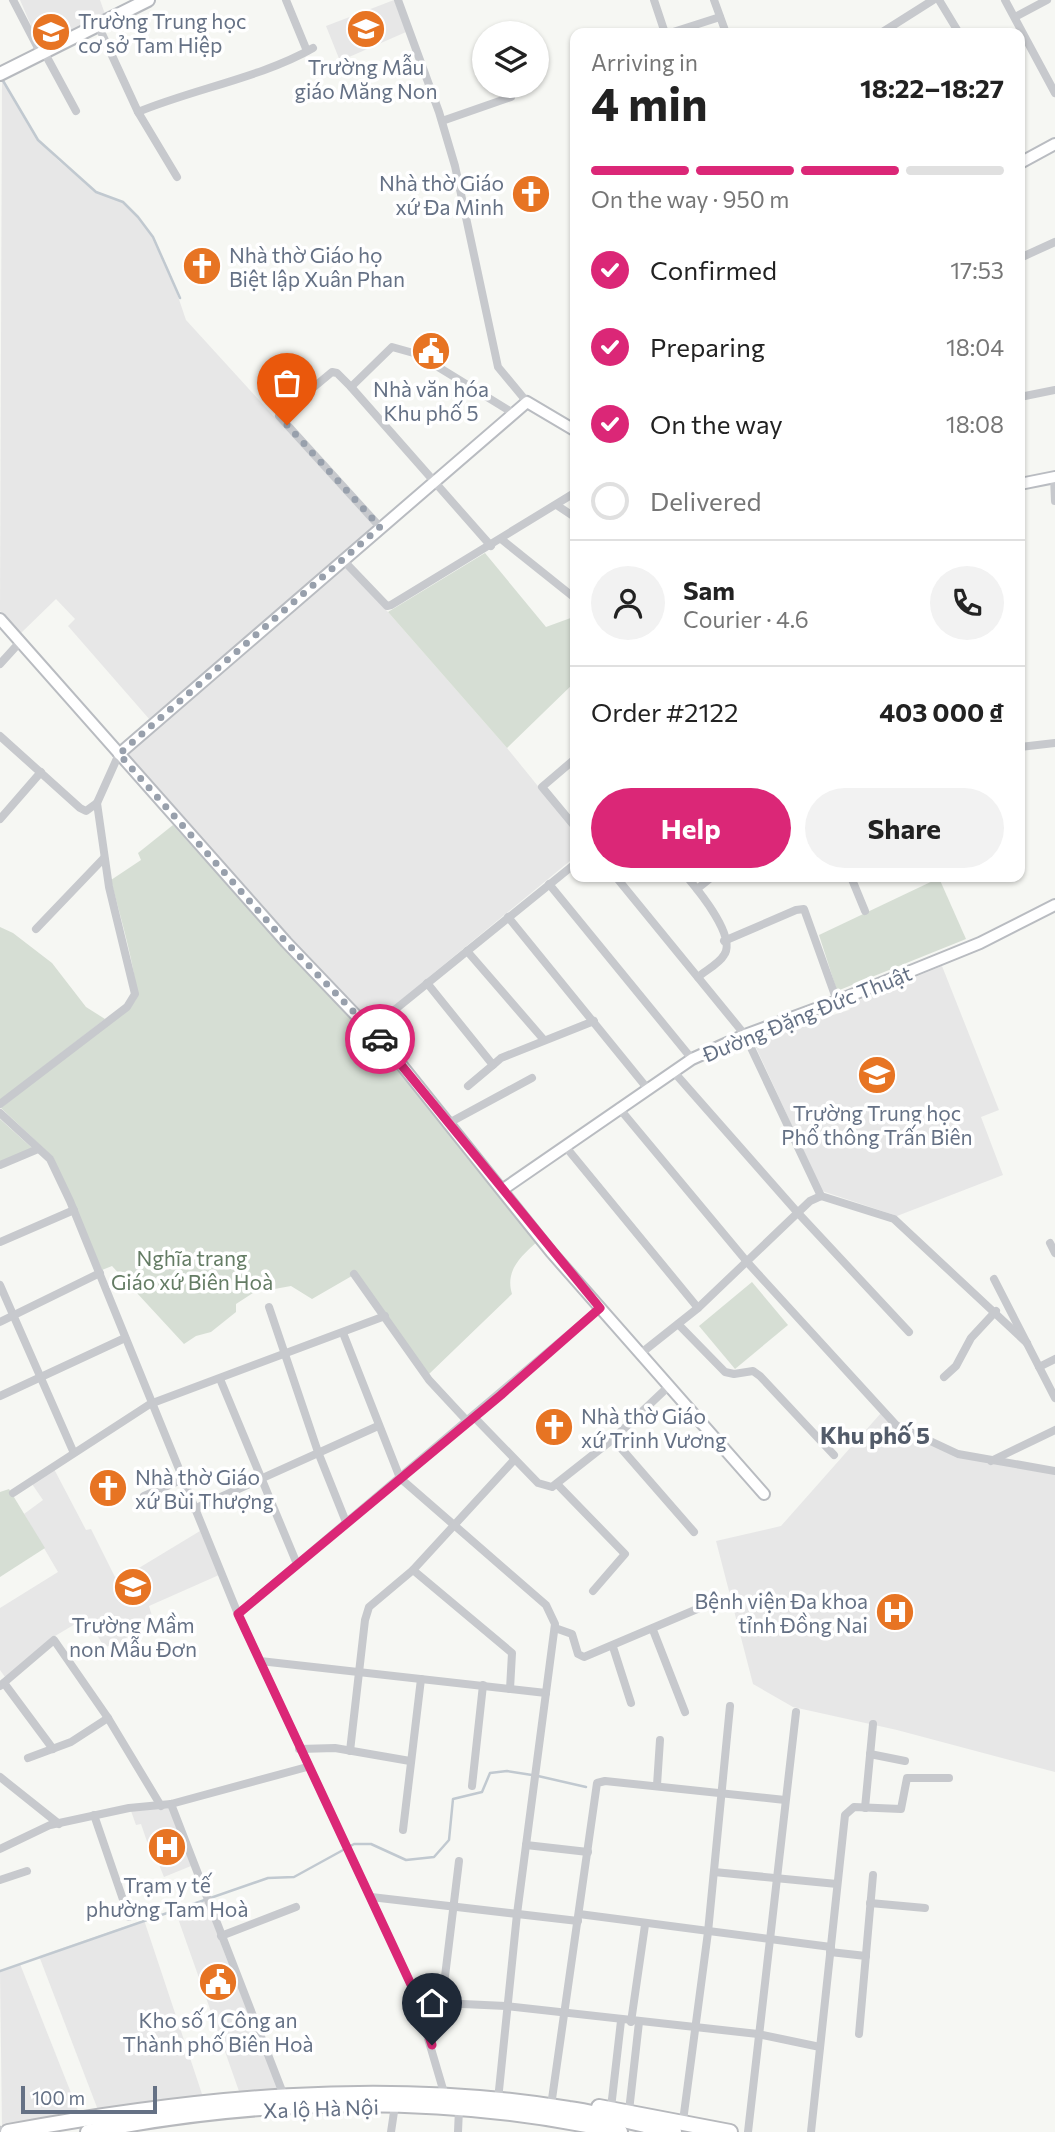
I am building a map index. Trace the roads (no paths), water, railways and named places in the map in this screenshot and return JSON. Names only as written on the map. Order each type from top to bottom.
[{"type":"highway","points":[[99,2127],[284,2096],[445,2096],[498,2100],[560,2117],[678,2126]]},
{"type":"highway","name":"Xa lộ Hà Nội","points":[[8,2132],[99,2127],[275,2108],[395,2105],[560,2117],[593,2106],[610,2121],[629,2110],[678,2126],[730,2132]]},
{"type":"highway","name":"Xa lộ Hà Nội","points":[[560,2117],[585,2132]]},
{"type":"main road","points":[[2,73],[132,3],[148,0]]},
{"type":"street","points":[[13,0],[76,111]]},
{"type":"street","points":[[138,112],[175,96],[292,60],[310,50],[286,0]]},
{"type":"street","points":[[398,0],[442,121],[455,166],[498,367],[527,402],[570,427]]},
{"type":"street","points":[[654,0],[665,28]]},
{"type":"street","points":[[714,0],[724,28]]},
{"type":"street","points":[[939,0],[956,28]]},
{"type":"street","points":[[1005,0],[1021,28]]},
{"type":"street","points":[[1015,17],[1047,0]]},
{"type":"street","points":[[888,28],[929,1]]},
{"type":"street","points":[[684,28],[720,17]]},
{"type":"street","points":[[97,23],[138,112],[177,177]]},
{"type":"street","points":[[1025,36],[1055,93]]},
{"type":"street","points":[[442,121],[507,98]]},
{"type":"street","points":[[1025,160],[1055,144]]},
{"type":"street","points":[[1025,256],[1055,242]]},
{"type":"street","points":[[351,387],[392,347],[401,347],[513,413]]},
{"type":"street","points":[[380,527],[279,416],[328,374],[335,372],[351,387],[491,546]]},
{"type":"street","points":[[1025,396],[1055,390]]},
{"type":"street","points":[[0,1104],[127,1007],[135,994],[104,858],[97,803],[119,754],[527,402]]},
{"type":"street","points":[[1025,483],[1054,477],[1055,501]]},
{"type":"street","points":[[342,559],[372,592],[391,606],[570,497]]},
{"type":"street","points":[[558,506],[570,514]]},
{"type":"street","points":[[501,539],[570,594]]},
{"type":"street","points":[[0,619],[278,933],[371,1029],[600,1308],[764,1494]]},
{"type":"street","points":[[0,664],[20,642]]},
{"type":"street","points":[[0,736],[83,810],[97,803]]},
{"type":"street","points":[[1025,746],[1055,743]]},
{"type":"street","points":[[570,763],[542,787],[570,820]]},
{"type":"street","points":[[0,819],[41,772]]},
{"type":"street","points":[[36,929],[104,858]]},
{"type":"street","points":[[371,1029],[570,868]]},
{"type":"street","points":[[621,882],[745,1035],[821,1196],[894,1219],[996,1311],[1027,1343]]},
{"type":"street","points":[[691,882],[713,909],[726,953],[698,977]]},
{"type":"street","points":[[698,890],[707,882]]},
{"type":"street","points":[[853,882],[865,911]]},
{"type":"street","points":[[549,884],[692,1059]]},
{"type":"street","name":"Đường Đặng Đức Thuật","points":[[502,1189],[692,1059],[745,1035],[980,943],[1055,905]]},
{"type":"street","points":[[724,941],[804,909],[837,1001]]},
{"type":"street","points":[[508,917],[647,1088]]},
{"type":"street","points":[[467,951],[544,1040]]},
{"type":"street","points":[[427,983],[493,1065]]},
{"type":"street","points":[[468,1086],[493,1065],[544,1040],[594,1021]]},
{"type":"street","points":[[673,1071],[798,1213],[909,1332]]},
{"type":"street","points":[[447,1124],[532,1078]]},
{"type":"street","points":[[619,1108],[748,1263],[896,1425],[958,1454],[1055,1471]]},
{"type":"street","points":[[0,1113],[50,1159],[74,1209],[150,1404],[238,1614],[307,1767],[372,1897],[419,2002],[445,2096]]},
{"type":"street","points":[[565,1146],[698,1308]]},
{"type":"street","points":[[0,1165],[38,1149]]},
{"type":"street","points":[[640,1354],[698,1308],[798,1213],[821,1196]]},
{"type":"street","points":[[0,1242],[74,1209]]},
{"type":"street","points":[[1050,1243],[1055,1253]]},
{"type":"street","points":[[0,1322],[100,1273]]},
{"type":"street","points":[[354,1274],[429,1380],[546,1488],[557,1484],[613,1439],[669,1386]]},
{"type":"street","points":[[994,1279],[1055,1398]]},
{"type":"street","points":[[0,1285],[73,1451]]},
{"type":"street","points":[[269,1307],[318,1452],[346,1522]]},
{"type":"street","points":[[238,1614],[471,1420],[600,1308]]},
{"type":"street","points":[[944,1377],[956,1366],[971,1338],[996,1311]]},
{"type":"street","points":[[13,1493],[73,1451],[150,1404],[385,1316]]},
{"type":"street","points":[[678,1324],[725,1371],[734,1374],[753,1371],[760,1376],[834,1455]]},
{"type":"street","points":[[343,1333],[400,1478],[546,1605],[553,1615],[555,1628],[517,1914],[498,2100]]},
{"type":"street","points":[[0,1396],[125,1338]]},
{"type":"street","points":[[1039,1367],[1055,1359]]},
{"type":"street","points":[[220,1379],[297,1564]]},
{"type":"street","points":[[194,1509],[378,1426]]},
{"type":"street","points":[[991,1461],[1055,1430]]},
{"type":"street","points":[[613,1439],[694,1532]]},
{"type":"street","points":[[350,1751],[365,1620],[369,1607],[413,1570],[514,1460]]},
{"type":"street","points":[[144,1496],[183,1479]]},
{"type":"street","points":[[557,1484],[625,1554],[593,1591]]},
{"type":"street","points":[[413,1570],[512,1653],[510,1689]]},
{"type":"street","points":[[555,1628],[572,1634],[581,1656],[613,1647],[709,1604]]},
{"type":"street","points":[[653,1630],[685,1712]]},
{"type":"street","points":[[53,1749],[2,1684],[54,1640],[108,1718],[160,1806]]},
{"type":"street","points":[[613,1647],[631,1703]]},
{"type":"street","points":[[260,1661],[546,1693]]},
{"type":"street","points":[[403,1830],[421,1679]]},
{"type":"street","points":[[472,1786],[483,1685]]},
{"type":"street","points":[[678,2126],[697,2027],[730,1706]]},
{"type":"street","points":[[748,2132],[796,1712]]},
{"type":"street","points":[[28,1758],[78,1738],[108,1718]]},
{"type":"street","points":[[865,1808],[873,1724]]},
{"type":"street","points":[[657,1785],[660,1740]]},
{"type":"street","points":[[299,1749],[323,1747],[410,1761]]},
{"type":"street","points":[[870,1754],[905,1761]]},
{"type":"street","points":[[0,1849],[45,1827],[94,1815],[171,1804],[307,1767]]},
{"type":"street","points":[[0,1777],[59,1824]]},
{"type":"street","points":[[811,2132],[845,1815],[851,1808],[901,1808],[908,1777],[949,1778]]},
{"type":"street","points":[[560,2117],[565,2012],[597,1783],[605,1781],[657,1785],[785,1800]]},
{"type":"street","points":[[171,1804],[284,2096]]},
{"type":"street","points":[[94,1815],[129,1917]]},
{"type":"street","points":[[526,1845],[588,1852]]},
{"type":"street","points":[[442,2001],[459,1861]]},
{"type":"street","points":[[0,1880],[27,1871]]},
{"type":"street","points":[[714,1872],[837,1884]]},
{"type":"street","points":[[859,2034],[873,1875]]},
{"type":"street","points":[[372,1897],[708,1932],[866,1956]]},
{"type":"street","points":[[870,1903],[925,1908]]},
{"type":"street","points":[[221,1937],[296,1907]]},
{"type":"street","points":[[629,2110],[645,1925]]},
{"type":"street","points":[[419,2002],[442,2001],[565,2012],[621,2021],[758,2034],[820,2047]]},
{"type":"street","points":[[610,2121],[621,2021]]},
{"type":"street","points":[[391,2132],[395,2105]]},
{"type":"street","points":[[458,2132],[459,2109]]},
{"type":"waterway","points":[[2,79],[38,140],[96,192],[123,202],[138,217],[153,237],[180,298]]},
{"type":"waterway","points":[[0,1971],[268,1878],[294,1877],[354,1844],[371,1844],[406,1860],[434,1857],[449,1840],[453,1799],[482,1792],[490,1773],[507,1771],[532,1775]]},
{"type":"waterway","points":[[538,1776],[586,1787]]},
{"type":"place","name":"Trường Mẫu giáo Măng Non","points":[[366,29]]},
{"type":"place","name":"Trường Trung học cơ sở Tam Hiệp","points":[[51,32]]},
{"type":"place","name":"Nhà thờ Giáo xứ Đa Minh","points":[[531,194]]},
{"type":"place","name":"Nhà thờ Giáo họ Biệt lập Xuân Phan","points":[[202,266]]},
{"type":"place","name":"Nhà văn hóa Khu phố 5","points":[[431,351]]},
{"type":"place","name":"Trường Trung học Phổ thông Trấn Biên","points":[[877,1075]]},
{"type":"place","name":"Nhà thờ Giáo xứ Trinh Vương","points":[[554,1427]]},
{"type":"place","name":"Nhà thờ Giáo xứ Bùi Thượng","points":[[108,1488]]},
{"type":"place","name":"Trường Mầm non Mẫu Đơn","points":[[133,1587]]},
{"type":"place","name":"Bệnh viện Đa khoa tỉnh Đồng Nai","points":[[895,1612]]},
{"type":"place","name":"Trạm y tế phường Tam Hoà","points":[[167,1847]]},
{"type":"place","name":"Kho số 1 Công an Thành phố Biên Hoà","points":[[218,1982]]},
{"type":"district","name":"Khu phố 5","points":[[875,1434]]},
{"type":"park label","name":"Nghĩa trang Giáo xứ Biên Hoà","points":[[192,1269]]}]
